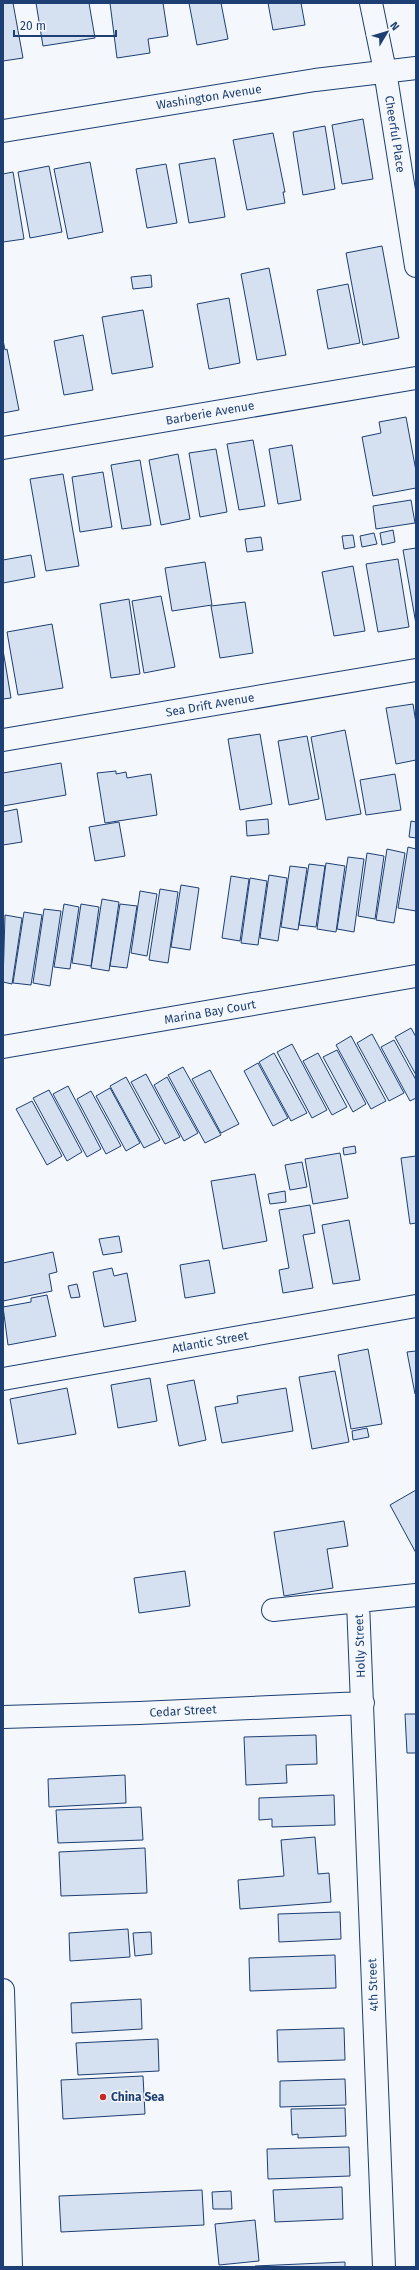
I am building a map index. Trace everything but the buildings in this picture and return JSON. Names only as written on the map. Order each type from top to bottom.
[{"type":"street","name":"Cheerful Place","points":[[371,3],[385,71],[416,266]]},
{"type":"street","name":"Washington Avenue","points":[[3,131],[316,80],[416,68]]},
{"type":"street","name":"Barberie Avenue","points":[[3,448],[416,378]]},
{"type":"street","name":"Sea Drift Avenue","points":[[3,740],[416,670]]},
{"type":"street","name":"Marina Bay Court","points":[[3,1047],[416,976]]},
{"type":"street","name":"Atlantic Street","points":[[3,1378],[416,1306]]},
{"type":"street","points":[[358,1602],[416,1595]]},
{"type":"street","name":"Holly Street","points":[[273,1610],[358,1602],[362,1702]]},
{"type":"street","name":"Cedar Street","points":[[3,1717],[139,1713],[362,1702]]},
{"type":"street","name":"4th Street","points":[[362,1702],[384,2267]]},
{"type":"street","points":[[3,1990],[11,2267]]},
{"type":"place","name":"China Sea","points":[[103,2097]]}]
